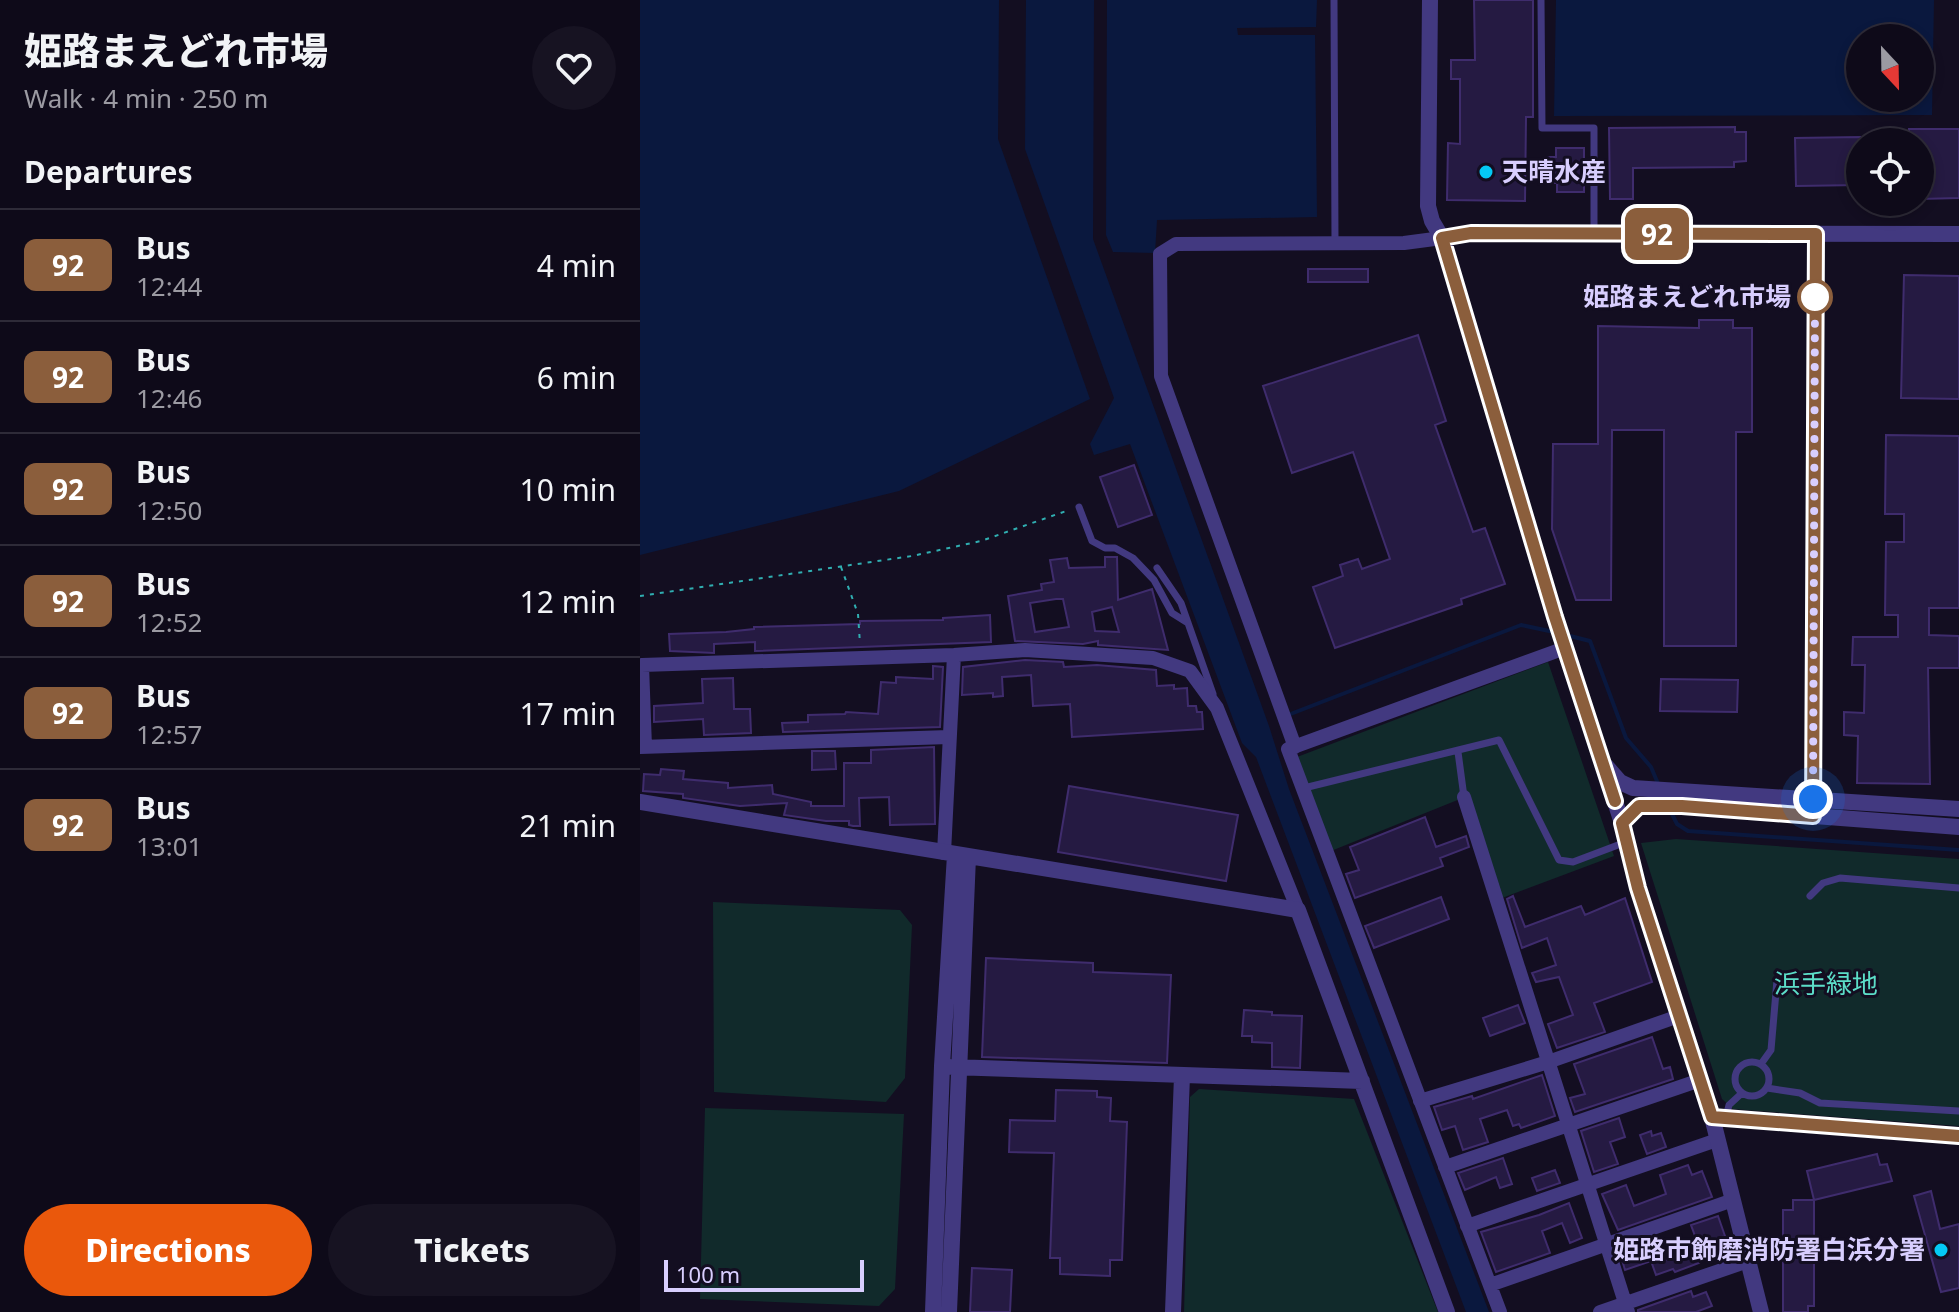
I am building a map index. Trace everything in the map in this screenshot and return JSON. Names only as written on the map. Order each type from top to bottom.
[{"type":"street","points":[[1430,0],[1428,206],[1442,238],[1555,617],[1622,823],[1638,888],[1700,1080],[1719,1117],[1717,1140],[1761,1312]]},
{"type":"street","points":[[1295,747],[1161,376],[1160,254],[1176,244],[1404,243],[1471,233],[1959,234]]},
{"type":"street","points":[[1813,816],[1816,234]]},
{"type":"street","points":[[1500,1312],[1288,749],[1565,648]]},
{"type":"street","points":[[949,737],[642,747],[642,665],[1025,650],[1153,658],[1190,671],[1217,708],[1298,910],[1447,1312]]},
{"type":"street","points":[[949,1312],[960,1068],[956,855],[949,737],[954,655]]},
{"type":"street","points":[[1600,759],[1620,782],[1633,788],[1959,809]]},
{"type":"street","points":[[1615,801],[1633,788]]},
{"type":"street","points":[[1464,797],[1627,1308]]},
{"type":"street","points":[[640,802],[1298,910]]},
{"type":"street","points":[[1622,823],[1639,806],[1682,806],[1959,827]]},
{"type":"street","points":[[933,1312],[942,1066],[956,855]]},
{"type":"street","points":[[1420,1101],[1548,1062],[1679,1016]]},
{"type":"street","points":[[942,1066],[1362,1081]]},
{"type":"street","points":[[1173,1312],[1182,1076]]},
{"type":"street","points":[[1445,1167],[1700,1080]]},
{"type":"street","points":[[1719,1117],[1959,1136]]},
{"type":"street","points":[[1467,1226],[1717,1140]]},
{"type":"street","points":[[1490,1285],[1733,1200]]},
{"type":"street","points":[[1600,1312],[1627,1308],[1748,1261]]},
{"type":"lane","points":[[1334,0],[1335,243]]},
{"type":"lane","points":[[1541,0],[1542,128],[1594,128],[1594,233]]},
{"type":"lane","points":[[1079,507],[1092,541],[1133,558],[1154,580],[1172,613],[1188,623]]},
{"type":"lane","points":[[1157,568],[1181,603],[1217,708]]},
{"type":"lane","points":[[1302,788],[1499,740],[1559,860],[1573,862],[1626,842]]},
{"type":"lane","points":[[1458,752],[1464,797]]},
{"type":"lane","points":[[1810,896],[1823,883],[1840,878],[1959,888]]},
{"type":"lane","points":[[1761,1064],[1771,1050],[1777,980]]},
{"type":"lane","points":[[1751,1062],[1761,1064],[1769,1075],[1767,1088],[1751,1096],[1742,1093],[1736,1085],[1735,1075],[1741,1066],[1751,1062]]},
{"type":"lane","points":[[1767,1088],[1800,1093],[1820,1103],[1959,1111]]},
{"type":"lane","points":[[1719,1117],[1742,1093]]},
{"type":"path","points":[[640,596],[912,556],[981,541],[1079,507]]},
{"type":"path","points":[[841,567],[858,614],[861,658]]},
{"type":"green space","points":[[1548,662],[1614,856],[1502,898],[1470,795],[1331,851],[1297,757]]},
{"type":"green space","name":"浜手緑地","points":[[1676,839],[1959,859],[1959,1126],[1733,1109],[1722,1099],[1641,843]]},
{"type":"green space","points":[[713,902],[900,910],[912,925],[905,1078],[886,1102],[714,1092]]},
{"type":"green space","points":[[1199,1089],[1354,1099],[1438,1312],[1184,1312],[1190,1097]]},
{"type":"green space","points":[[705,1108],[904,1114],[895,1289],[879,1306],[700,1299]]},
{"type":"water","points":[[640,0],[999,0],[998,139],[1090,399],[899,491],[640,555]]},
{"type":"water","points":[[1026,0],[1094,0],[1093,239],[1289,789],[1489,1312],[1466,1312],[1256,757],[1242,743],[1130,444],[1094,455],[1090,444],[1114,398],[1025,149]]},
{"type":"water","points":[[1107,0],[1317,0],[1316,27],[1237,28],[1238,35],[1315,35],[1317,217],[1157,220],[1155,253],[1113,252],[1106,235]]},
{"type":"water","points":[[1556,0],[1934,0],[1934,24],[1846,24],[1846,112],[1932,112],[1932,115],[1554,116]]},
{"type":"building","points":[[1474,0],[1533,0],[1533,117],[1526,117],[1525,201],[1447,200],[1448,143],[1460,144],[1460,79],[1451,79],[1451,60],[1475,60]]},
{"type":"building","points":[[1735,127],[1735,132],[1746,132],[1746,161],[1734,162],[1734,167],[1633,168],[1633,199],[1610,199],[1609,128]]},
{"type":"building","points":[[1934,129],[1959,129],[1959,198],[1934,199]]},
{"type":"building","points":[[1846,137],[1846,185],[1796,186],[1795,138]]},
{"type":"building","points":[[1556,148],[1584,148],[1584,192],[1557,192],[1557,183],[1545,183],[1545,157],[1556,157]]},
{"type":"building","points":[[1308,269],[1368,269],[1368,282],[1308,282]]},
{"type":"building","points":[[1904,275],[1959,276],[1959,399],[1901,398]]},
{"type":"building","points":[[1699,320],[1733,320],[1733,328],[1752,328],[1752,432],[1736,432],[1736,646],[1664,646],[1664,430],[1612,430],[1611,600],[1576,600],[1552,529],[1553,444],[1598,444],[1598,326],[1699,328]]},
{"type":"building","points":[[1418,335],[1446,421],[1435,425],[1473,532],[1485,528],[1505,584],[1461,599],[1462,604],[1335,648],[1313,587],[1343,576],[1340,565],[1358,559],[1362,569],[1390,559],[1353,452],[1292,473],[1263,386]]},
{"type":"building","points":[[1886,435],[1959,436],[1959,608],[1929,608],[1929,635],[1959,636],[1959,668],[1928,668],[1930,784],[1857,783],[1858,736],[1844,735],[1844,712],[1864,713],[1865,665],[1852,665],[1853,637],[1898,637],[1898,615],[1885,615],[1886,542],[1904,542],[1904,514],[1885,514]]},
{"type":"building","points":[[1134,465],[1152,515],[1118,527],[1100,477]]},
{"type":"building","points":[[1105,557],[1117,557],[1118,600],[1152,589],[1168,650],[1098,645],[1098,641],[1083,644],[1015,641],[1008,596],[1042,590],[1041,584],[1054,582],[1050,560],[1067,558],[1069,568],[1105,567]],"holes":[[[1063,599],[1069,627],[1035,632],[1030,603]],[[1112,607],[1119,632],[1095,631],[1092,612]]]},
{"type":"building","points":[[990,615],[991,642],[755,651],[755,642],[714,644],[714,653],[670,651],[669,634]]},
{"type":"building","points":[[1025,660],[1063,662],[1064,667],[1097,665],[1156,670],[1157,686],[1187,688],[1188,706],[1196,706],[1197,712],[1202,712],[1203,729],[1072,737],[1070,704],[1033,706],[1031,675],[1002,677],[1003,696],[993,697],[993,693],[962,695],[963,667]]},
{"type":"building","points":[[933,666],[943,667],[940,727],[783,732],[782,723],[808,722],[808,715],[846,712],[878,714],[881,682],[896,683],[896,677],[933,679]]},
{"type":"building","points":[[733,678],[734,709],[750,709],[751,733],[704,735],[703,719],[654,722],[654,706],[703,703],[702,679]]},
{"type":"building","points":[[1661,679],[1738,680],[1737,712],[1660,711]]},
{"type":"building","points":[[934,747],[935,824],[890,825],[889,797],[859,798],[860,826],[853,826],[849,825],[849,821],[784,815],[787,803],[740,806],[683,798],[683,794],[643,791],[644,774],[660,775],[661,769],[684,771],[683,779],[728,783],[728,788],[772,785],[773,794],[811,802],[811,806],[844,806],[844,763],[871,763],[871,750]]},
{"type":"building","points":[[812,751],[835,751],[836,769],[812,770]]},
{"type":"building","points":[[1069,786],[1238,815],[1226,881],[1058,852]]},
{"type":"building","points":[[1425,817],[1436,847],[1466,836],[1469,847],[1440,858],[1443,866],[1355,898],[1346,874],[1359,870],[1350,847]]},
{"type":"building","points":[[1513,896],[1525,927],[1581,906],[1585,915],[1625,898],[1652,982],[1594,1003],[1605,1032],[1557,1048],[1548,1024],[1573,1015],[1559,977],[1536,982],[1532,973],[1556,965],[1547,938],[1522,948],[1507,899]]},
{"type":"building","points":[[1441,897],[1449,919],[1374,948],[1365,926]]},
{"type":"building","points":[[986,958],[1093,963],[1093,972],[1171,975],[1167,1063],[982,1057]]},
{"type":"building","points":[[1518,1005],[1525,1023],[1490,1036],[1483,1018]]},
{"type":"building","points":[[1244,1010],[1302,1016],[1300,1068],[1272,1067],[1272,1043],[1252,1042],[1252,1036],[1242,1036]]},
{"type":"building","points":[[1652,1037],[1663,1069],[1670,1067],[1673,1079],[1575,1112],[1570,1098],[1585,1094],[1574,1064]]},
{"type":"building","points":[[1542,1075],[1555,1116],[1521,1128],[1519,1124],[1513,1126],[1507,1110],[1480,1119],[1488,1142],[1463,1150],[1455,1126],[1442,1130],[1434,1107],[1472,1096],[1473,1099]]},
{"type":"building","points":[[1056,1090],[1097,1091],[1097,1097],[1111,1098],[1110,1121],[1127,1122],[1122,1260],[1110,1260],[1110,1276],[1060,1274],[1060,1258],[1050,1258],[1054,1153],[1009,1152],[1010,1120],[1055,1121]]},
{"type":"building","points":[[1619,1118],[1625,1137],[1610,1142],[1618,1164],[1594,1172],[1581,1131]]},
{"type":"building","points":[[1651,1131],[1652,1136],[1661,1133],[1666,1147],[1647,1154],[1640,1135]]},
{"type":"building","points":[[1877,1154],[1880,1165],[1887,1164],[1892,1181],[1814,1200],[1807,1171]]},
{"type":"building","points":[[1503,1158],[1512,1184],[1500,1188],[1496,1177],[1465,1190],[1458,1173]]},
{"type":"building","points":[[1688,1165],[1692,1175],[1702,1171],[1712,1197],[1618,1230],[1602,1194],[1626,1185],[1634,1206],[1666,1194],[1660,1175]]},
{"type":"building","points":[[1555,1170],[1560,1183],[1537,1191],[1532,1178]]},
{"type":"building","points":[[1931,1191],[1940,1229],[1959,1224],[1959,1288],[1941,1292],[1914,1196]]},
{"type":"building","points":[[1793,1200],[1814,1200],[1814,1306],[1808,1306],[1808,1312],[1783,1312],[1783,1210],[1793,1210]]},
{"type":"building","points":[[1569,1203],[1582,1238],[1570,1243],[1562,1223],[1542,1231],[1550,1253],[1496,1272],[1481,1232]]},
{"type":"building","points":[[1718,1216],[1725,1236],[1698,1244],[1691,1225]]},
{"type":"building","points":[[1657,1237],[1665,1260],[1694,1249],[1699,1263],[1656,1275],[1651,1261],[1625,1270],[1619,1250]]},
{"type":"building","points":[[972,1268],[1012,1270],[1010,1312],[970,1312]]},
{"type":"building","points":[[1691,1291],[1693,1297],[1706,1292],[1712,1306],[1696,1312],[1638,1312],[1638,1310]]},
{"type":"waterway","points":[[1288,715],[1521,625],[1554,632]]},
{"type":"waterway","points":[[1566,635],[1590,641],[1626,738],[1651,767],[1659,786]]},
{"type":"waterway","points":[[1671,812],[1677,824],[1688,831],[1959,850]]},
{"type":"bus line","name":"92","points":[[1615,801],[1555,617],[1442,238],[1471,233],[1816,234],[1813,816],[1682,806],[1639,806],[1622,823],[1638,888],[1712,1117],[1959,1136]]},
{"type":"place","name":"天晴水産","points":[[1486,172]]},
{"type":"place","name":"姫路まえどれ市場","points":[[1815,297]]},
{"type":"place","name":"姫路市飾磨消防署白浜分署","points":[[1941,1250]]},
{"type":"route","points":[[1813,799],[1815,297]]}]
